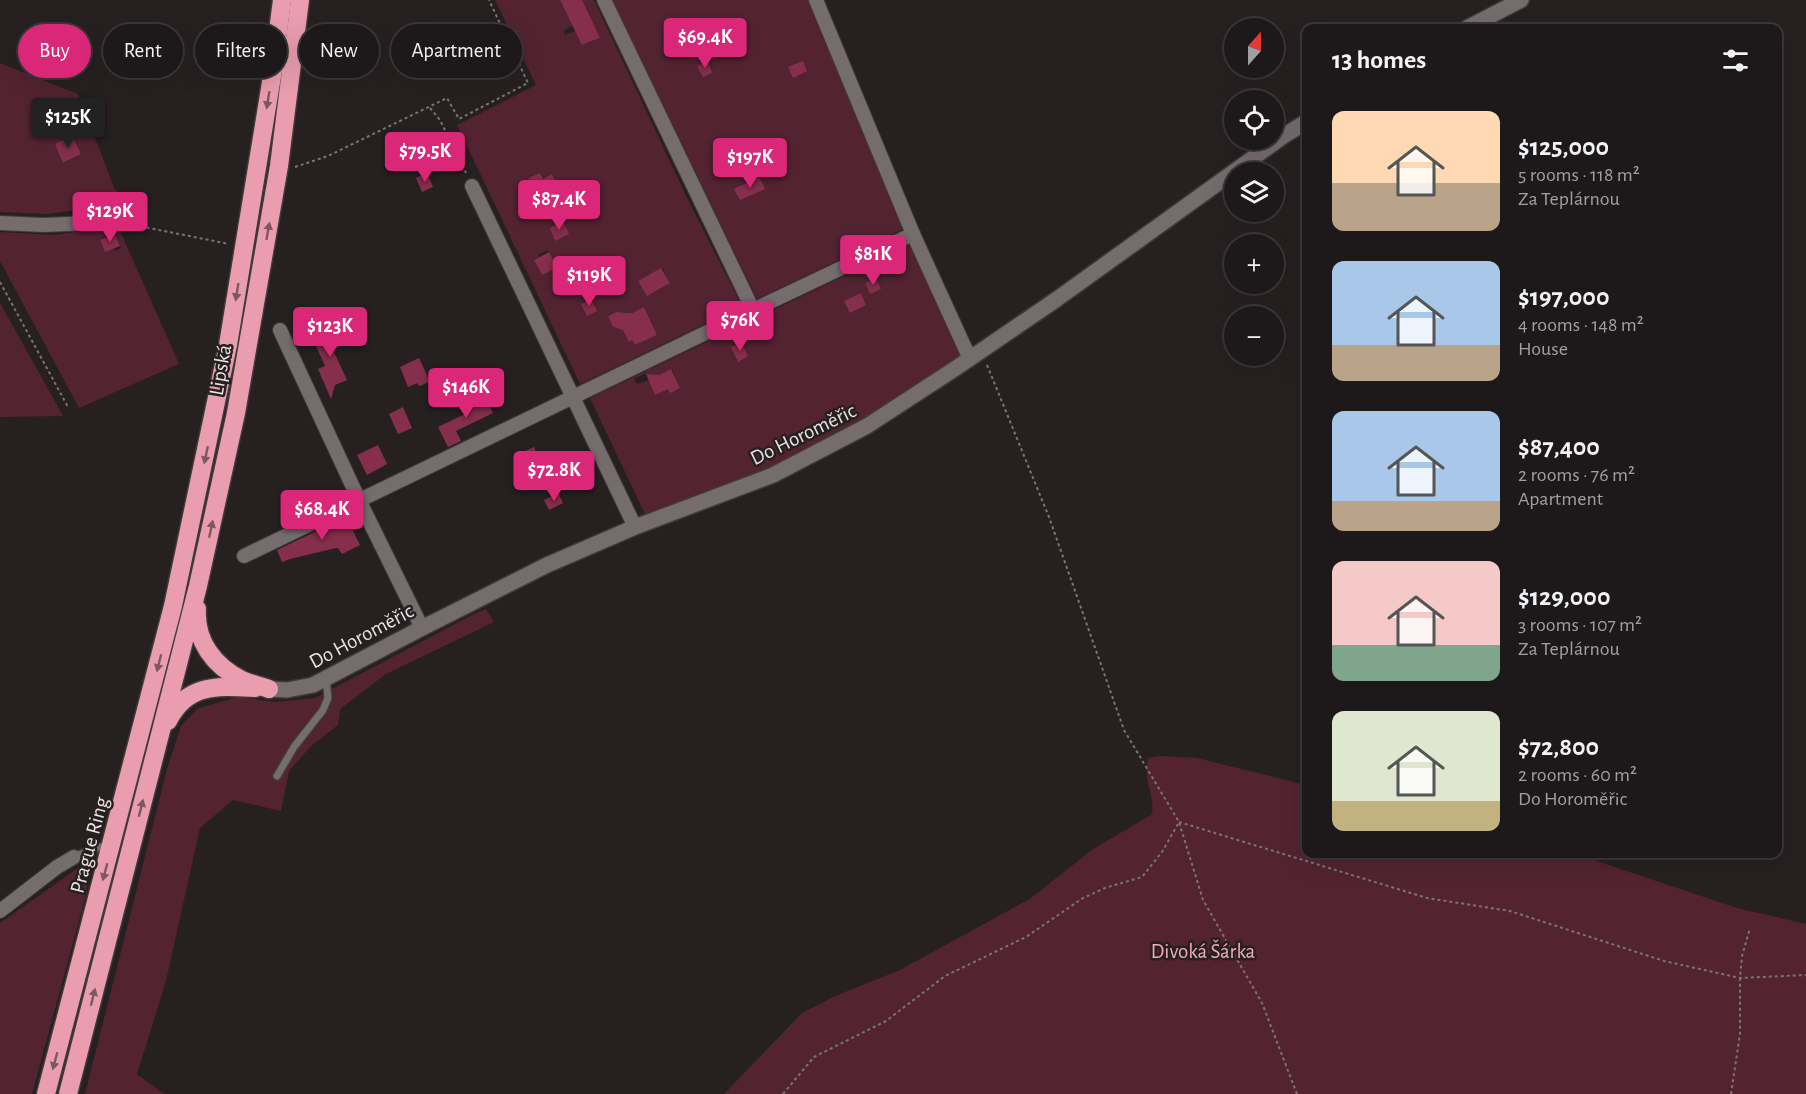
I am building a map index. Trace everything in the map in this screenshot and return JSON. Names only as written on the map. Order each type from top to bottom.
[{"type":"highway","name":"Lipská","points":[[173,606],[230,335],[273,70],[282,0]]},
{"type":"highway","name":"Lipská","points":[[158,742],[198,586],[236,413],[279,166],[300,0]]},
{"type":"highway","points":[[198,586],[196,623],[202,642],[222,667],[243,680],[269,689]]},
{"type":"highway","name":"Prague Ring","points":[[46,1094],[173,606]]},
{"type":"highway","points":[[158,742],[173,711],[183,700],[200,690],[218,687],[269,689]]},
{"type":"highway","name":"Prague Ring","points":[[68,1094],[158,742]]},
{"type":"street","points":[[604,0],[753,310]]},
{"type":"street","points":[[816,0],[913,234],[975,355]]},
{"type":"street","points":[[1475,24],[1521,0]]},
{"type":"street","name":"Do Horoměřic","points":[[269,689],[287,690],[313,685],[547,565],[635,527],[784,469],[867,426],[1057,299],[1302,124]]},
{"type":"street","points":[[472,186],[635,527]]},
{"type":"street","points":[[0,223],[43,225],[117,222]]},
{"type":"street","points":[[244,556],[913,234]]},
{"type":"street","points":[[280,330],[359,500],[422,628]]},
{"type":"street","points":[[0,911],[57,867],[74,857]]},
{"type":"lane","points":[[277,776],[294,747],[323,710],[328,698],[326,679]]},
{"type":"lane","points":[[74,857],[99,847],[111,847]]},
{"type":"path","points":[[290,169],[328,156],[447,98],[459,119],[528,83],[489,0]]},
{"type":"path","points":[[430,108],[440,120],[472,186]]},
{"type":"path","points":[[117,222],[238,246]]},
{"type":"path","points":[[0,282],[69,406]]},
{"type":"path","points":[[975,355],[989,367],[1049,517],[1124,730],[1179,822],[1203,900],[1262,1004],[1297,1094]]},
{"type":"path","points":[[1179,822],[1427,898],[1510,911],[1664,961],[1740,978],[1806,975]]},
{"type":"path","points":[[783,1094],[814,1058],[886,1021],[945,976],[1026,938],[1083,898],[1105,888],[1142,877],[1162,852],[1179,822]]},
{"type":"path","points":[[1731,1094],[1740,1034],[1742,956],[1750,928]]},
{"type":"green space","points":[[495,0],[560,0],[563,7],[577,0],[594,0],[689,202],[742,306],[580,384],[457,125],[536,85],[522,56],[522,24],[507,24]],"holes":[[[578,23],[600,38],[587,44],[579,29],[565,35],[564,30]],[[540,173],[543,179],[552,174],[557,184],[548,189],[549,191],[532,199],[526,187],[531,184],[528,178]],[[548,250],[556,268],[542,275],[534,260]],[[662,268],[670,283],[653,293],[650,288],[644,291],[638,281]],[[644,307],[657,335],[635,345],[632,340],[629,341],[623,330],[613,327],[608,315],[616,312],[632,313]]]},
{"type":"green space","points":[[612,0],[808,0],[905,228],[757,299]]},
{"type":"green space","points":[[0,63],[18,70],[18,78],[38,78],[78,94],[115,190],[151,217],[105,206],[48,214],[0,212]],"holes":[[[72,136],[81,154],[64,163],[55,144]]]},
{"type":"green space","points":[[118,226],[179,364],[79,408],[0,261],[0,232],[54,235]],"holes":[[[115,234],[121,248],[115,251],[113,248],[105,252],[100,240]]]},
{"type":"green space","points":[[911,244],[960,357],[862,420],[766,469],[645,514],[590,398]],"holes":[[[861,293],[866,305],[850,312],[845,301]],[[672,369],[680,388],[670,392],[661,374]],[[644,374],[656,375],[663,391],[655,395],[649,380],[637,384],[634,379]]]},
{"type":"green space","points":[[0,303],[63,416],[0,417]]},
{"type":"green space","points":[[486,609],[494,622],[386,674],[340,709],[338,725],[311,746],[289,771],[281,811],[233,800],[200,828],[166,981],[137,1074],[164,1094],[85,1094],[167,769],[181,726],[197,709],[237,697],[275,702],[315,698]]},
{"type":"green space","name":"Divoká Šárka","points":[[1160,756],[1197,758],[1302,784],[1302,858],[1588,858],[1737,908],[1806,924],[1806,1094],[724,1094],[802,1013],[835,996],[900,970],[1031,898],[1093,849],[1151,815],[1153,806],[1147,775],[1148,758]]},
{"type":"green space","points":[[88,861],[87,891],[32,1094],[0,1094],[0,923]]},
{"type":"building","points":[[560,0],[582,0],[600,38],[582,45]]},
{"type":"building","points":[[708,61],[712,73],[703,77],[697,66]]},
{"type":"building","points":[[803,61],[807,71],[793,78],[788,67]]},
{"type":"building","points":[[72,135],[81,154],[63,163],[55,144]]},
{"type":"building","points":[[735,144],[740,155],[730,159],[725,149]]},
{"type":"building","points":[[427,173],[433,187],[422,192],[416,178]]},
{"type":"building","points":[[540,173],[543,179],[552,174],[557,184],[548,189],[549,191],[532,199],[526,187],[531,184],[528,178]]},
{"type":"building","points":[[759,177],[765,189],[740,200],[734,189]]},
{"type":"building","points":[[563,221],[569,234],[555,241],[550,228]]},
{"type":"building","points":[[115,234],[120,246],[105,252],[100,240]]},
{"type":"building","points":[[549,252],[557,268],[542,275],[534,260]]},
{"type":"building","points":[[661,268],[670,283],[647,296],[638,281]]},
{"type":"building","points":[[876,278],[881,289],[870,294],[865,283]]},
{"type":"building","points":[[861,293],[866,305],[850,313],[844,301]]},
{"type":"building","points":[[591,299],[597,311],[587,316],[581,304]]},
{"type":"building","points":[[644,307],[657,335],[635,345],[632,340],[629,342],[623,330],[613,327],[608,316],[616,312],[632,313]]},
{"type":"building","points":[[336,325],[345,344],[333,350],[347,380],[335,385],[331,399],[318,369],[325,366],[312,337]]},
{"type":"building","points":[[742,343],[748,356],[738,362],[731,347]]},
{"type":"building","points":[[419,358],[430,382],[419,386],[417,383],[408,387],[400,367]]},
{"type":"building","points":[[671,369],[680,388],[670,393],[668,389],[655,395],[646,374],[659,375]]},
{"type":"building","points":[[484,394],[493,413],[456,431],[461,441],[448,447],[438,427],[467,413],[463,404]]},
{"type":"building","points":[[403,407],[412,428],[398,434],[389,414]]},
{"type":"building","points":[[378,445],[387,464],[367,475],[357,455]]},
{"type":"building","points":[[534,447],[539,459],[527,464],[521,453]]},
{"type":"building","points":[[558,493],[563,503],[549,510],[544,500]]},
{"type":"building","points":[[346,517],[360,545],[342,554],[336,548],[282,562],[277,550]]}]
